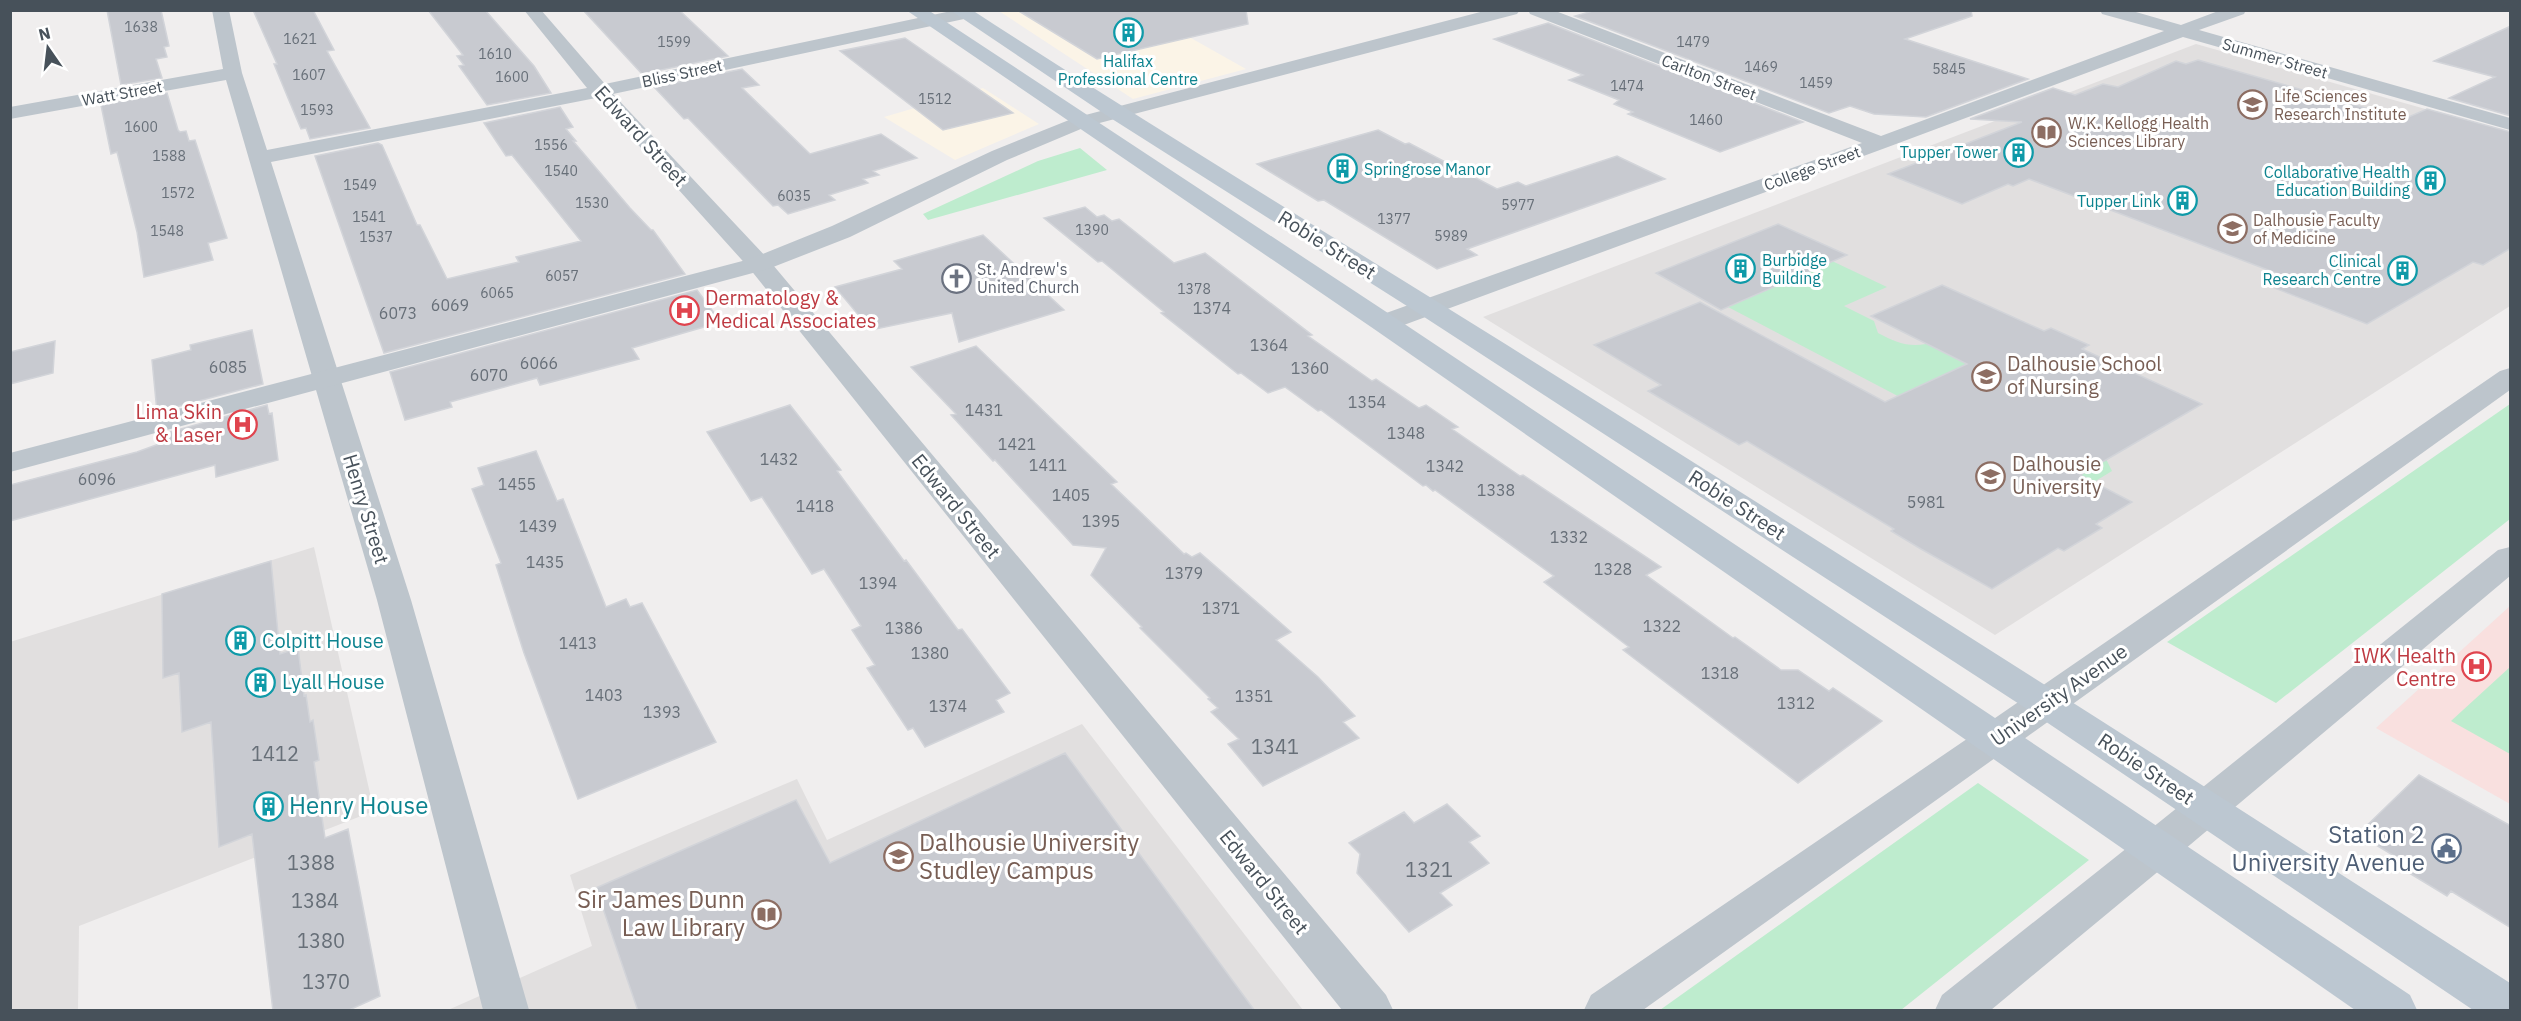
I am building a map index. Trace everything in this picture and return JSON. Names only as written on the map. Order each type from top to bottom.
[{"type":"main road","name":"Robie Street","points":[[961,12],[1116,113],[1427,307],[2047,703],[2511,1009]]},
{"type":"main road","name":"Robie Street","points":[[922,16],[1384,322],[2393,1011]]},
{"type":"street","name":"Henry Street","points":[[220,10],[233,73],[394,600],[506,1011]]},
{"type":"street","name":"Edward Street","points":[[532,10],[600,91],[759,264],[1370,1011]]},
{"type":"street","points":[[10,463],[759,264],[804,249],[965,171],[1047,134],[1081,122],[1510,10]]},
{"type":"street","name":"Carlton Street","points":[[1536,10],[1881,143]]},
{"type":"street","name":"Summer Street","points":[[2108,10],[2189,29],[2511,114]]},
{"type":"street","name":"Summer Street","points":[[2139,10],[2189,29],[2511,124]]},
{"type":"street","name":"College Street","points":[[1384,322],[1881,143],[2238,10]]},
{"type":"street","name":"Bliss Street","points":[[259,158],[600,91],[922,16],[961,12]]},
{"type":"street","name":"Watt Street","points":[[10,113],[233,73]]},
{"type":"street","name":"University Avenue","points":[[1607,1011],[2511,377]]},
{"type":"street","points":[[1958,1011],[2511,558]]},
{"type":"shaded area","points":[[999,11],[1143,11],[1246,69],[1133,99]]},
{"type":"shaded area","name":"Dalhousie University","points":[[2196,44],[2510,133],[2510,306],[1995,635],[1483,317]]},
{"type":"shaded area","points":[[983,88],[1039,124],[955,160],[884,117]]},
{"type":"shaded area","points":[[314,547],[374,811],[79,926],[78,1010],[11,1010],[10,642]]},
{"type":"shaded area","name":"IWK Health Centre","points":[[2510,606],[2510,804],[2376,728]]},
{"type":"shaded area","name":"Dalhousie University Studley Campus","points":[[1082,724],[1303,1010],[448,1010],[592,946],[570,875],[797,779],[827,840]]},
{"type":"green space","points":[[1080,148],[1107,170],[928,220],[923,214],[1038,161]]},
{"type":"green space","points":[[1832,261],[1887,287],[1844,306],[1874,321],[1878,333],[1893,340],[1914,345],[1937,340],[1976,359],[1949,373],[2099,445],[2112,471],[2094,482],[1928,396],[1913,404],[1728,307]]},
{"type":"green space","points":[[2510,404],[2510,519],[2276,703],[2167,642]]},
{"type":"green space","points":[[2510,667],[2510,754],[2451,721]]},
{"type":"green space","points":[[1978,783],[2089,860],[1901,1010],[1660,1010]]},
{"type":"building","points":[[107,10],[161,10],[169,46],[164,47],[167,57],[156,59],[162,78],[121,85]]},
{"type":"building","points":[[253,10],[313,10],[334,50],[327,51],[370,128],[310,139],[306,128],[301,129],[274,64],[277,64]]},
{"type":"building","points":[[428,10],[485,10],[534,66],[551,93],[487,105],[459,66],[464,65],[457,56],[463,55]]},
{"type":"building","points":[[583,10],[679,10],[728,56],[642,74]]},
{"type":"building","name":"Halifax Professional Centre","points":[[1017,10],[1246,10],[1248,24],[1097,59]]},
{"type":"building","points":[[1596,10],[1971,10],[1972,16],[1905,39],[2028,79],[1926,117],[1874,114],[1850,106],[1829,113],[1575,16]]},
{"type":"building","points":[[1548,23],[1803,122],[1720,152],[1628,114],[1633,112],[1614,104],[1619,100],[1569,80],[1583,75],[1494,39]]},
{"type":"building","points":[[2511,26],[2511,116],[2449,98],[2495,77],[2434,61]]},
{"type":"building","points":[[905,38],[1013,113],[943,130],[840,51]]},
{"type":"building","points":[[2198,60],[2404,119],[2427,109],[2511,132],[2511,248],[2483,265],[2473,262],[2367,324],[2272,287],[2289,278],[2029,179],[2013,186],[2008,184],[1962,204],[1888,174],[2022,122],[1970,119],[2053,88],[2075,95],[2103,84],[2118,87],[2176,61],[2186,64]]},
{"type":"building","points":[[742,69],[759,85],[742,88],[810,154],[881,134],[917,158],[873,171],[879,175],[863,179],[868,183],[829,195],[835,200],[788,214],[778,205],[773,206],[688,118],[684,119],[654,87]]},
{"type":"building","points":[[167,93],[178,130],[186,131],[189,141],[195,140],[227,238],[208,243],[213,260],[144,277],[137,232],[117,152],[111,154],[101,105]]},
{"type":"building","points":[[560,107],[573,127],[566,129],[576,141],[573,141],[630,208],[653,230],[685,274],[384,353],[315,156],[378,143],[382,145],[417,225],[420,225],[447,279],[519,262],[516,257],[581,241],[512,155],[506,156],[484,123]]},
{"type":"building","points":[[1378,130],[1405,144],[1409,143],[1497,189],[1518,182],[1526,186],[1617,156],[1665,179],[1467,249],[1477,255],[1437,269],[1324,200],[1318,201],[1257,164]]},
{"type":"building","points":[[1085,207],[1097,217],[1104,215],[1112,221],[1119,219],[1174,263],[1205,253],[1312,335],[1308,336],[1372,381],[1376,379],[1419,408],[1426,405],[1458,427],[1452,429],[1520,476],[1523,475],[1661,567],[1646,575],[1733,638],[1735,637],[1781,670],[1798,670],[1829,691],[1833,688],[1882,721],[1798,783],[1623,650],[1629,647],[1544,582],[1554,576],[1435,490],[1433,491],[1426,485],[1423,486],[1321,410],[1318,411],[1285,387],[1268,393],[1241,373],[1238,374],[1161,313],[1164,312],[1102,261],[1098,262],[1044,218]]},
{"type":"building","name":"Burbidge Building","points":[[1778,224],[1847,255],[1721,310],[1656,273]]},
{"type":"building","name":"St. Andrew's United Church","points":[[983,235],[1064,310],[959,342],[952,313],[871,330],[835,287],[902,269],[894,261]]},
{"type":"building","points":[[1942,285],[2044,331],[2051,328],[2089,345],[2082,349],[2202,404],[2080,475],[2132,502],[2096,524],[2102,528],[2064,551],[2058,548],[1992,589],[1891,531],[1894,529],[1747,441],[1739,445],[1648,391],[1661,385],[1594,345],[1700,302],[1885,402],[1967,364],[1871,316]]},
{"type":"building","points":[[697,290],[721,322],[632,348],[639,359],[540,385],[537,378],[450,402],[452,407],[405,420],[390,372]]},
{"type":"building","points":[[252,330],[263,384],[157,412],[152,360],[191,350],[190,345]]},
{"type":"building","points":[[55,341],[53,373],[10,384],[10,352]]},
{"type":"building","points":[[976,346],[1117,482],[1111,484],[1184,554],[1192,557],[1200,553],[1291,632],[1276,640],[1318,677],[1355,716],[1343,722],[1359,738],[1263,786],[1228,744],[1239,739],[1211,712],[1218,708],[1208,699],[1210,698],[1091,575],[1106,548],[1073,545],[951,415],[956,414],[911,367]]},
{"type":"building","points":[[267,405],[269,414],[272,413],[278,460],[216,477],[215,465],[10,521],[10,485],[137,452],[159,444],[159,435]]},
{"type":"building","points":[[790,405],[841,470],[837,471],[904,561],[906,560],[958,630],[962,629],[1010,693],[996,700],[1004,712],[925,747],[913,728],[908,730],[867,668],[875,665],[852,630],[861,626],[824,569],[812,574],[762,497],[751,501],[707,432]]},
{"type":"building","points":[[536,451],[557,501],[563,499],[606,607],[626,599],[630,607],[642,603],[716,742],[578,799],[524,653],[496,565],[501,563],[472,489],[484,485],[478,468]]},
{"type":"building","points":[[271,561],[280,654],[298,648],[304,696],[306,695],[310,722],[313,720],[319,760],[314,762],[325,838],[348,829],[380,996],[347,1011],[273,1011],[252,834],[219,847],[211,722],[182,732],[179,673],[163,678],[162,594]]},
{"type":"building","name":"Dalhousie University Studley Campus","points":[[1065,753],[1255,1011],[638,1011],[596,888],[796,800],[830,863]]},
{"type":"building","name":"Station 2 University Avenue","points":[[2419,775],[2511,826],[2511,928],[2451,891],[2447,896],[2401,868],[2406,863],[2358,834]]},
{"type":"building","points":[[1447,804],[1480,836],[1469,842],[1489,863],[1440,893],[1452,905],[1409,932],[1357,873],[1360,854],[1349,843],[1404,812],[1414,823]]},
{"type":"place","name":"Halifax Professional Centre","points":[[1128,33]]},
{"type":"place","name":"Life Sciences Research Institute","points":[[2253,105]]},
{"type":"place","name":"W.K. Kellogg Health Sciences Library","points":[[2047,132]]},
{"type":"place","name":"Tupper Tower","points":[[2019,152]]},
{"type":"place","name":"Springrose Manor","points":[[1343,169]]},
{"type":"place","name":"Collaborative Health Education Building","points":[[2431,181]]},
{"type":"place","name":"Tupper Link","points":[[2182,201]]},
{"type":"place","name":"Dalhousie Faculty of Medicine","points":[[2232,229]]},
{"type":"place","name":"Burbidge Building","points":[[1741,269]]},
{"type":"place","name":"Clinical Research Centre","points":[[2402,270]]},
{"type":"place","name":"St. Andrew's United Church","points":[[956,278]]},
{"type":"place","name":"Dermatology & Medical Associates","points":[[684,310]]},
{"type":"place","name":"Dalhousie School of Nursing","points":[[1986,376]]},
{"type":"place","name":"Lima Skin & Laser","points":[[243,424]]},
{"type":"place","name":"Dalhousie University","points":[[1991,476]]},
{"type":"place","name":"Colpitt House","points":[[241,641]]},
{"type":"place","name":"IWK Health Centre","points":[[2477,667]]},
{"type":"place","name":"Lyall House","points":[[261,682]]},
{"type":"place","name":"Henry House","points":[[268,806]]},
{"type":"place","name":"Station 2 University Avenue","points":[[2446,849]]},
{"type":"place","name":"Dalhousie University Studley Campus","points":[[898,857]]},
{"type":"place","name":"Sir James Dunn Law Library","points":[[766,914]]}]
